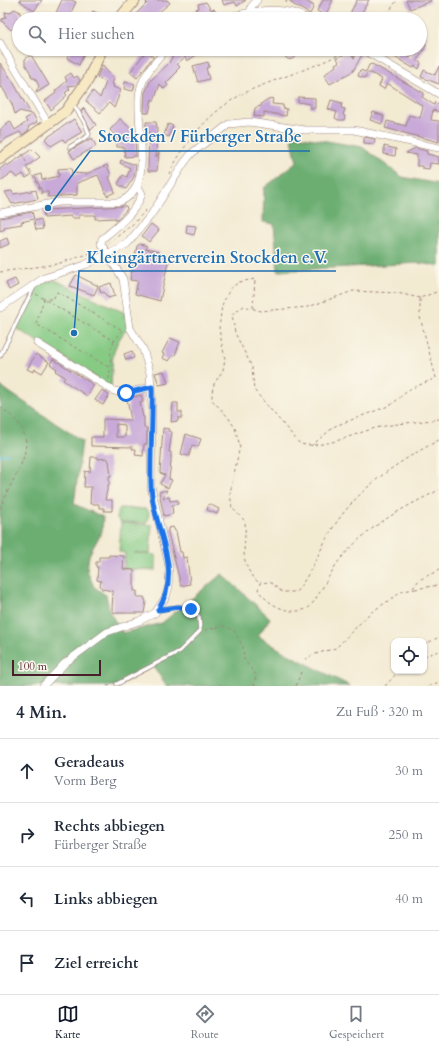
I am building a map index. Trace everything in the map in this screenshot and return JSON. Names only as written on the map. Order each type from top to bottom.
[{"type":"main road","points":[[125,12],[135,0]]},
{"type":"main road","points":[[0,159],[49,125],[66,111],[88,80],[99,56]]},
{"type":"street","points":[[257,0],[251,7],[251,12],[275,10],[293,12]]},
{"type":"street","points":[[0,43],[49,125]]},
{"type":"street","points":[[0,213],[47,204],[119,202],[128,198],[137,184],[142,164],[138,108],[140,90],[145,78],[162,56]]},
{"type":"street","points":[[374,56],[439,94]]},
{"type":"street","points":[[0,308],[36,282],[51,275],[84,265],[127,244],[152,215],[192,153],[229,124],[249,122],[304,130],[354,130],[439,148]]},
{"type":"street","points":[[43,686],[65,664],[107,632],[152,616],[158,610],[168,591],[170,575],[152,490],[152,387],[147,358],[129,325],[123,278],[117,267],[106,254],[101,244],[102,239],[126,218],[138,202],[142,194],[137,184]]},
{"type":"street","points":[[37,343],[108,388],[119,393],[126,393],[152,387]]},
{"type":"lane","points":[[70,147],[89,134],[85,123],[72,103]]},
{"type":"lane","points":[[0,356],[36,282]]},
{"type":"lane","points":[[117,684],[180,651],[200,631],[199,617],[191,609],[178,607],[158,610]]},
{"type":"path","points":[[389,12],[397,0]]},
{"type":"path","points":[[18,147],[47,204]]},
{"type":"path","points":[[252,308],[255,279],[239,282],[230,289],[222,305],[219,329],[225,359],[223,370],[214,384],[212,400],[228,417],[235,428],[240,446],[230,493],[232,508],[244,522],[244,557],[251,575],[260,583],[270,582],[282,592],[296,592],[307,579],[330,532],[369,485],[386,471],[439,440]]},
{"type":"path","points":[[439,291],[420,298],[398,293],[354,292],[308,307],[261,311],[244,306],[232,314],[235,333],[252,367],[254,390],[300,444],[311,446],[325,445],[380,427],[439,419]]},
{"type":"path","points":[[32,292],[114,341]]},
{"type":"path","points":[[44,299],[53,299],[58,292],[122,330]]},
{"type":"path","points":[[420,298],[420,317],[436,378]]},
{"type":"path","points":[[44,299],[36,324],[110,368]]},
{"type":"path","points":[[108,388],[111,348],[122,330],[129,325]]},
{"type":"path","points":[[311,446],[335,426],[391,405],[410,389],[439,377]]},
{"type":"path","points":[[0,407],[17,420],[24,436],[26,449],[22,465],[0,510]]},
{"type":"path","points":[[260,583],[258,590],[261,594],[280,608],[296,612],[310,607],[338,562],[368,530],[398,511],[439,490]]},
{"type":"path","points":[[415,589],[413,589],[419,580],[439,570]]},
{"type":"path","points":[[305,660],[312,655],[336,648],[370,613],[403,591],[439,585]]},
{"type":"path","points":[[200,631],[225,626],[234,631],[243,647],[244,660],[256,675],[254,686]]},
{"type":"path","points":[[427,643],[439,637]]},
{"type":"path","points":[[427,655],[439,651]]},
{"type":"path","points":[[296,686],[301,672]]},
{"type":"path","points":[[385,686],[396,674]]},
{"type":"path","points":[[429,686],[439,682]]},
{"type":"green space","points":[[291,135],[362,147],[402,177],[439,184],[439,266],[419,263],[278,271],[274,224],[263,222],[264,188],[297,162]]},
{"type":"green space","points":[[55,280],[125,313],[128,328],[122,335],[115,349],[112,363],[111,387],[16,328],[38,284]]},
{"type":"green space","points":[[0,386],[82,441],[74,504],[103,517],[102,531],[89,555],[87,570],[94,587],[106,595],[110,613],[123,633],[162,623],[222,574],[270,618],[258,636],[284,652],[350,686],[166,686],[153,665],[117,686],[0,686]]},
{"type":"green space","points":[[120,508],[146,509],[149,512],[148,520],[146,523],[120,522],[117,518]]},
{"type":"green space","points":[[121,523],[152,525],[150,554],[134,553],[156,555],[156,570],[124,569],[125,553],[119,552]]},
{"type":"building","points":[[19,0],[42,0],[34,11]]},
{"type":"building","points":[[62,0],[71,0],[76,2],[71,12],[56,12]]},
{"type":"building","points":[[144,0],[167,0],[170,3],[159,12],[138,12],[147,3]]},
{"type":"building","points":[[222,0],[246,0],[237,6],[235,2],[224,5]]},
{"type":"building","points":[[289,0],[304,0],[314,6],[311,12],[306,12],[294,5]]},
{"type":"building","points":[[323,0],[333,0],[327,12],[317,11]]},
{"type":"building","points":[[357,0],[369,0],[362,12],[351,12]]},
{"type":"building","points":[[406,0],[431,0],[431,1],[410,9]]},
{"type":"building","points":[[206,2],[211,10],[214,9],[216,12],[194,12],[199,8],[198,4]]},
{"type":"building","points":[[14,9],[19,12],[12,12],[11,30],[1,20],[6,17],[5,12],[10,13]]},
{"type":"building","points":[[32,56],[49,85],[36,93],[39,86],[35,78],[32,78],[25,64],[25,59]]},
{"type":"building","points":[[68,56],[83,56],[79,65],[67,58]]},
{"type":"building","points":[[142,56],[153,57],[137,78],[130,72]]},
{"type":"building","points":[[173,56],[195,56],[187,61],[185,57],[177,64],[180,67],[176,71],[177,72],[166,83],[168,85],[164,89],[160,84],[154,101],[152,99],[149,113],[144,113],[145,93],[150,81],[169,63]]},
{"type":"building","points":[[285,56],[295,56],[292,59],[286,58]]},
{"type":"building","points":[[341,56],[353,56],[354,58],[355,56],[361,56],[353,71],[330,84],[324,75],[336,66],[335,64],[339,62],[337,58]]},
{"type":"building","points":[[407,56],[410,58],[411,56],[420,56],[417,61],[421,63],[419,69],[415,66],[413,68],[395,57]]},
{"type":"building","points":[[208,62],[209,67],[206,68],[209,79],[198,82],[193,66]]},
{"type":"building","points":[[0,63],[12,80],[31,114],[20,111],[15,114],[12,104],[2,87],[0,88]]},
{"type":"building","points":[[372,64],[424,93],[422,97],[434,105],[435,102],[439,104],[439,112],[433,110],[431,120],[439,121],[439,142],[385,128],[387,121],[406,126],[409,115],[420,118],[423,106],[387,83],[384,89],[379,86],[382,79],[371,73],[367,73],[365,78],[358,76],[360,70],[366,72],[369,65]]},
{"type":"building","points":[[102,65],[114,79],[112,84],[114,85],[113,87],[121,90],[114,108],[109,103],[100,113],[86,101],[93,91],[100,98],[106,82],[97,78]]},
{"type":"building","points":[[439,66],[439,84],[421,77],[424,70],[435,75]]},
{"type":"building","points":[[71,73],[74,78],[77,76],[80,80],[76,85],[68,86],[70,89],[65,93],[67,95],[51,110],[45,101],[56,93],[55,91],[67,81],[65,77]]},
{"type":"building","points":[[125,82],[135,84],[133,91],[124,89]]},
{"type":"building","points":[[298,97],[315,98],[315,108],[310,108],[310,104],[298,102]]},
{"type":"building","points":[[273,98],[272,104],[283,105],[283,108],[287,109],[286,116],[264,112],[264,117],[254,116],[255,108],[261,106],[262,103],[268,99]]},
{"type":"building","points":[[331,100],[342,103],[341,108],[345,109],[343,115],[345,116],[344,120],[338,120],[335,118],[337,112],[328,109]]},
{"type":"building","points":[[84,108],[96,125],[91,130],[81,111]]},
{"type":"building","points":[[373,112],[384,116],[382,124],[370,120]]},
{"type":"building","points":[[33,114],[37,122],[28,127],[29,130],[22,135],[20,132],[0,143],[0,130],[6,124],[10,121],[15,130],[27,122],[25,119]]},
{"type":"building","points":[[74,119],[82,132],[65,142],[63,139],[51,146],[45,139]]},
{"type":"building","points":[[120,119],[135,132],[136,156],[125,157],[124,147],[117,147],[117,138],[110,130]]},
{"type":"building","points":[[146,122],[156,122],[156,157],[159,152],[157,171],[148,171],[149,132],[146,132]]},
{"type":"building","points":[[168,124],[173,126],[169,137],[164,135]]},
{"type":"building","points":[[364,137],[375,139],[374,144],[364,143]]},
{"type":"building","points":[[92,138],[96,146],[74,159],[69,151]]},
{"type":"building","points":[[384,146],[396,149],[395,156],[384,154]]},
{"type":"building","points":[[415,148],[427,151],[427,154],[439,157],[439,164],[430,163],[429,169],[422,168],[422,166],[417,166],[417,155],[406,153]]},
{"type":"building","points":[[32,149],[40,157],[26,167],[31,175],[26,178],[23,174],[17,178],[12,173],[0,181],[0,169]]},
{"type":"building","points":[[121,160],[136,165],[134,177],[126,189],[118,184],[123,175],[127,177],[130,168],[120,163]]},
{"type":"building","points":[[107,165],[111,176],[109,177],[115,192],[107,196],[98,175],[77,183],[77,195],[48,197],[48,192],[42,192],[35,176],[41,174],[42,180],[59,176],[58,169],[71,168],[72,173],[86,174]]},
{"type":"building","points":[[36,190],[38,199],[12,204],[5,192],[12,191],[13,194]]},
{"type":"building","points":[[126,206],[127,209],[116,221],[116,218],[95,219],[95,215],[79,215],[79,218],[71,218],[71,216],[44,218],[43,210]]},
{"type":"building","points":[[32,212],[34,219],[21,222],[22,224],[4,227],[5,229],[0,231],[0,218]]},
{"type":"building","points":[[41,219],[43,229],[36,230],[34,221]]},
{"type":"building","points":[[151,224],[159,230],[149,242],[142,236]]},
{"type":"building","points":[[187,225],[196,226],[194,235],[186,233]]},
{"type":"building","points":[[7,238],[9,244],[0,248],[0,241]]},
{"type":"building","points":[[140,244],[147,246],[145,249],[159,252],[158,255],[169,257],[160,301],[135,294],[138,281],[130,280],[137,246]]},
{"type":"building","points":[[76,275],[98,286],[94,295],[70,286]]},
{"type":"building","points":[[15,279],[18,285],[9,290],[6,283]]},
{"type":"building","points":[[111,283],[115,296],[108,298],[104,292],[101,293],[99,287]]},
{"type":"building","points":[[170,338],[180,342],[175,355],[172,356],[169,361],[162,358],[164,354],[162,353]]},
{"type":"building","points":[[132,351],[134,358],[126,360],[124,354]]},
{"type":"building","points":[[36,354],[49,362],[42,373],[35,369],[33,372],[27,369]]},
{"type":"building","points":[[53,359],[94,385],[87,396],[63,380],[65,377],[55,371],[57,369],[50,364]]},
{"type":"building","points":[[164,371],[168,383],[159,385],[155,373]]},
{"type":"building","points":[[102,390],[109,395],[103,405],[95,400]]},
{"type":"building","points":[[141,395],[143,402],[140,403],[144,417],[144,428],[147,428],[147,444],[144,444],[143,456],[135,455],[136,449],[132,449],[133,447],[91,446],[91,437],[103,437],[103,419],[131,420],[127,399]],"holes":[[[116,424],[125,425],[125,437],[116,437]]]},
{"type":"building","points":[[173,403],[178,403],[178,412],[182,412],[182,418],[178,418],[178,421],[171,422]]},
{"type":"building","points":[[163,428],[169,429],[168,431],[172,432],[169,452],[171,452],[171,462],[169,479],[172,480],[168,488],[160,484],[165,475],[160,473]]},
{"type":"building","points":[[186,434],[201,439],[198,447],[192,445],[189,456],[181,454]]},
{"type":"building","points":[[91,457],[98,457],[98,459],[107,458],[109,461],[111,476],[109,476],[109,486],[108,485],[105,500],[112,500],[112,511],[104,511],[104,508],[99,508],[99,504],[90,504],[91,487],[84,487],[85,471],[90,472]]},
{"type":"building","points":[[167,490],[163,498],[169,497],[170,501],[178,500],[178,504],[172,505],[173,514],[164,516],[159,492]]},
{"type":"building","points":[[209,504],[219,509],[217,514],[207,510]]},
{"type":"building","points":[[173,527],[176,531],[180,552],[182,552],[183,558],[187,557],[190,584],[181,586],[168,533],[168,528]]},
{"type":"building","points":[[109,555],[124,556],[123,569],[134,570],[134,591],[137,591],[137,597],[144,597],[146,602],[144,613],[114,613],[112,609],[113,591],[102,589],[100,585],[101,581],[97,580],[98,567],[96,567],[96,562],[99,562],[99,557],[109,557]]},
{"type":"waterway","points":[[0,455],[8,454]]},
{"type":"place","name":"Stockden / Fürberger Straße","points":[[48,208]]},
{"type":"place","name":"Kleingärtnerverein Stockden e.V.","points":[[74,333]]},
{"type":"route","points":[[126,393],[152,387],[151,486],[170,575],[166,597],[158,610],[172,607],[191,609]]}]
